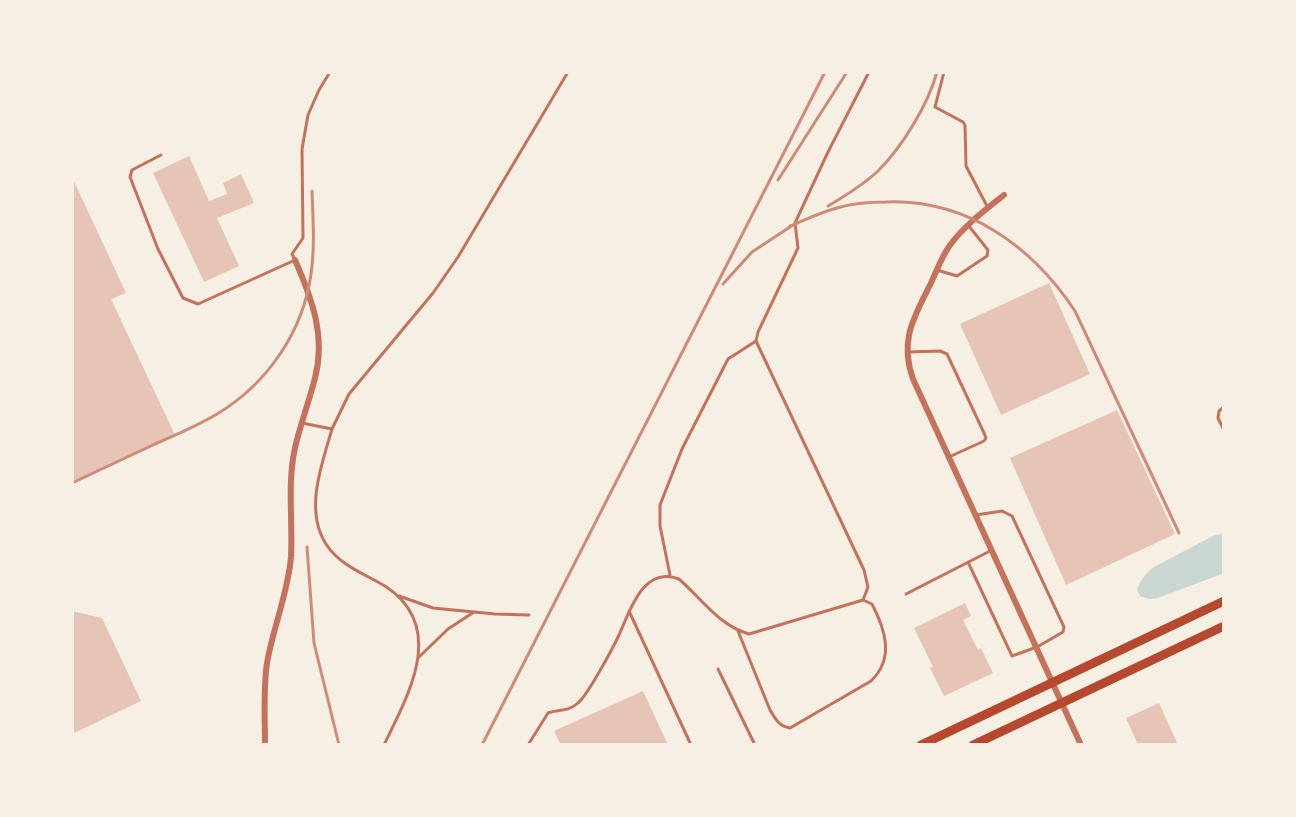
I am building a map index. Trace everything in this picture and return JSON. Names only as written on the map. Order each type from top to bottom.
[{"type":"main road","points":[[921,745],[1224,601]]},
{"type":"main road","points":[[973,745],[1224,626]]},
{"type":"street","points":[[1004,195],[968,225],[949,246],[914,317],[907,352],[913,379],[1081,745]]},
{"type":"street","points":[[265,745],[264,692],[267,664],[291,556],[292,473],[295,448],[316,376],[319,332],[314,305],[295,260]]},
{"type":"lane","points":[[161,155],[132,170],[130,177],[158,249],[183,298],[198,304],[295,260],[292,255],[303,238],[302,149],[308,115],[330,72]]},
{"type":"lane","points":[[384,745],[411,688],[418,658],[416,624],[408,608],[396,595],[335,554],[326,544],[320,531],[316,514],[316,495],[332,429],[349,394],[433,293],[459,257],[568,72]]},
{"type":"lane","points":[[863,600],[868,587],[864,570],[756,341],[758,332],[798,248],[795,224],[828,152],[869,72]]},
{"type":"lane","points":[[944,72],[935,107],[965,125],[966,166],[988,208]]},
{"type":"lane","points":[[937,270],[957,276],[987,256],[988,250],[968,225]]},
{"type":"lane","points":[[670,575],[660,526],[660,505],[682,449],[728,359],[756,341]]},
{"type":"lane","points":[[907,352],[940,351],[947,354],[986,438],[949,457]]},
{"type":"lane","points":[[1224,407],[1219,411],[1218,418],[1224,430]]},
{"type":"lane","points":[[302,423],[332,429]]},
{"type":"lane","points":[[968,562],[1012,656],[1061,635],[1064,627],[1016,522],[1008,513],[1002,511],[976,515]]},
{"type":"lane","points":[[906,594],[992,550]]},
{"type":"lane","points":[[528,745],[548,713],[567,711],[581,702],[618,637],[636,595],[648,584],[670,575],[692,590],[721,622],[749,634],[863,600],[872,604],[887,645],[879,674],[871,681],[790,728],[783,727],[777,722],[770,710],[738,631]]},
{"type":"lane","points":[[396,595],[433,608],[530,615]]},
{"type":"lane","points":[[418,658],[448,629],[474,612]]},
{"type":"lane","points":[[629,612],[691,745]]},
{"type":"lane","points":[[718,669],[754,745]]},
{"type":"shaded area","points":[[1224,533],[1224,573],[1158,598],[1149,599],[1140,596],[1137,590],[1140,583],[1154,567],[1213,536]]},
{"type":"building","points":[[189,156],[209,201],[227,194],[223,183],[241,174],[254,203],[217,218],[239,266],[204,282],[153,173]]},
{"type":"building","points":[[72,177],[126,293],[111,299],[175,435],[72,483]]},
{"type":"building","points":[[1049,283],[1090,374],[1001,415],[960,324]]},
{"type":"building","points":[[1117,410],[1175,534],[1066,585],[1010,458]]},
{"type":"building","points":[[965,603],[971,616],[963,620],[978,650],[981,648],[993,673],[944,696],[914,628]]},
{"type":"building","points":[[72,611],[102,618],[141,701],[72,734]]},
{"type":"building","points":[[643,691],[668,745],[561,745],[554,731]]},
{"type":"building","points":[[1159,703],[1178,745],[1138,745],[1126,718]]},
{"type":"railway","points":[[482,745],[825,72]]},
{"type":"railway","points":[[778,180],[847,72]]},
{"type":"railway","points":[[828,206],[866,181],[887,161],[905,138],[921,111],[937,72]]},
{"type":"railway","points":[[72,483],[209,418],[235,402],[267,372],[291,336],[307,295],[313,254],[312,191]]},
{"type":"railway","points":[[790,226],[849,205],[880,202],[916,203],[970,218],[995,231],[1018,247],[1039,266],[1075,311],[1179,533]]},
{"type":"railway","points":[[723,284],[752,252],[796,223]]},
{"type":"railway","points":[[307,547],[314,643],[339,745]]}]
